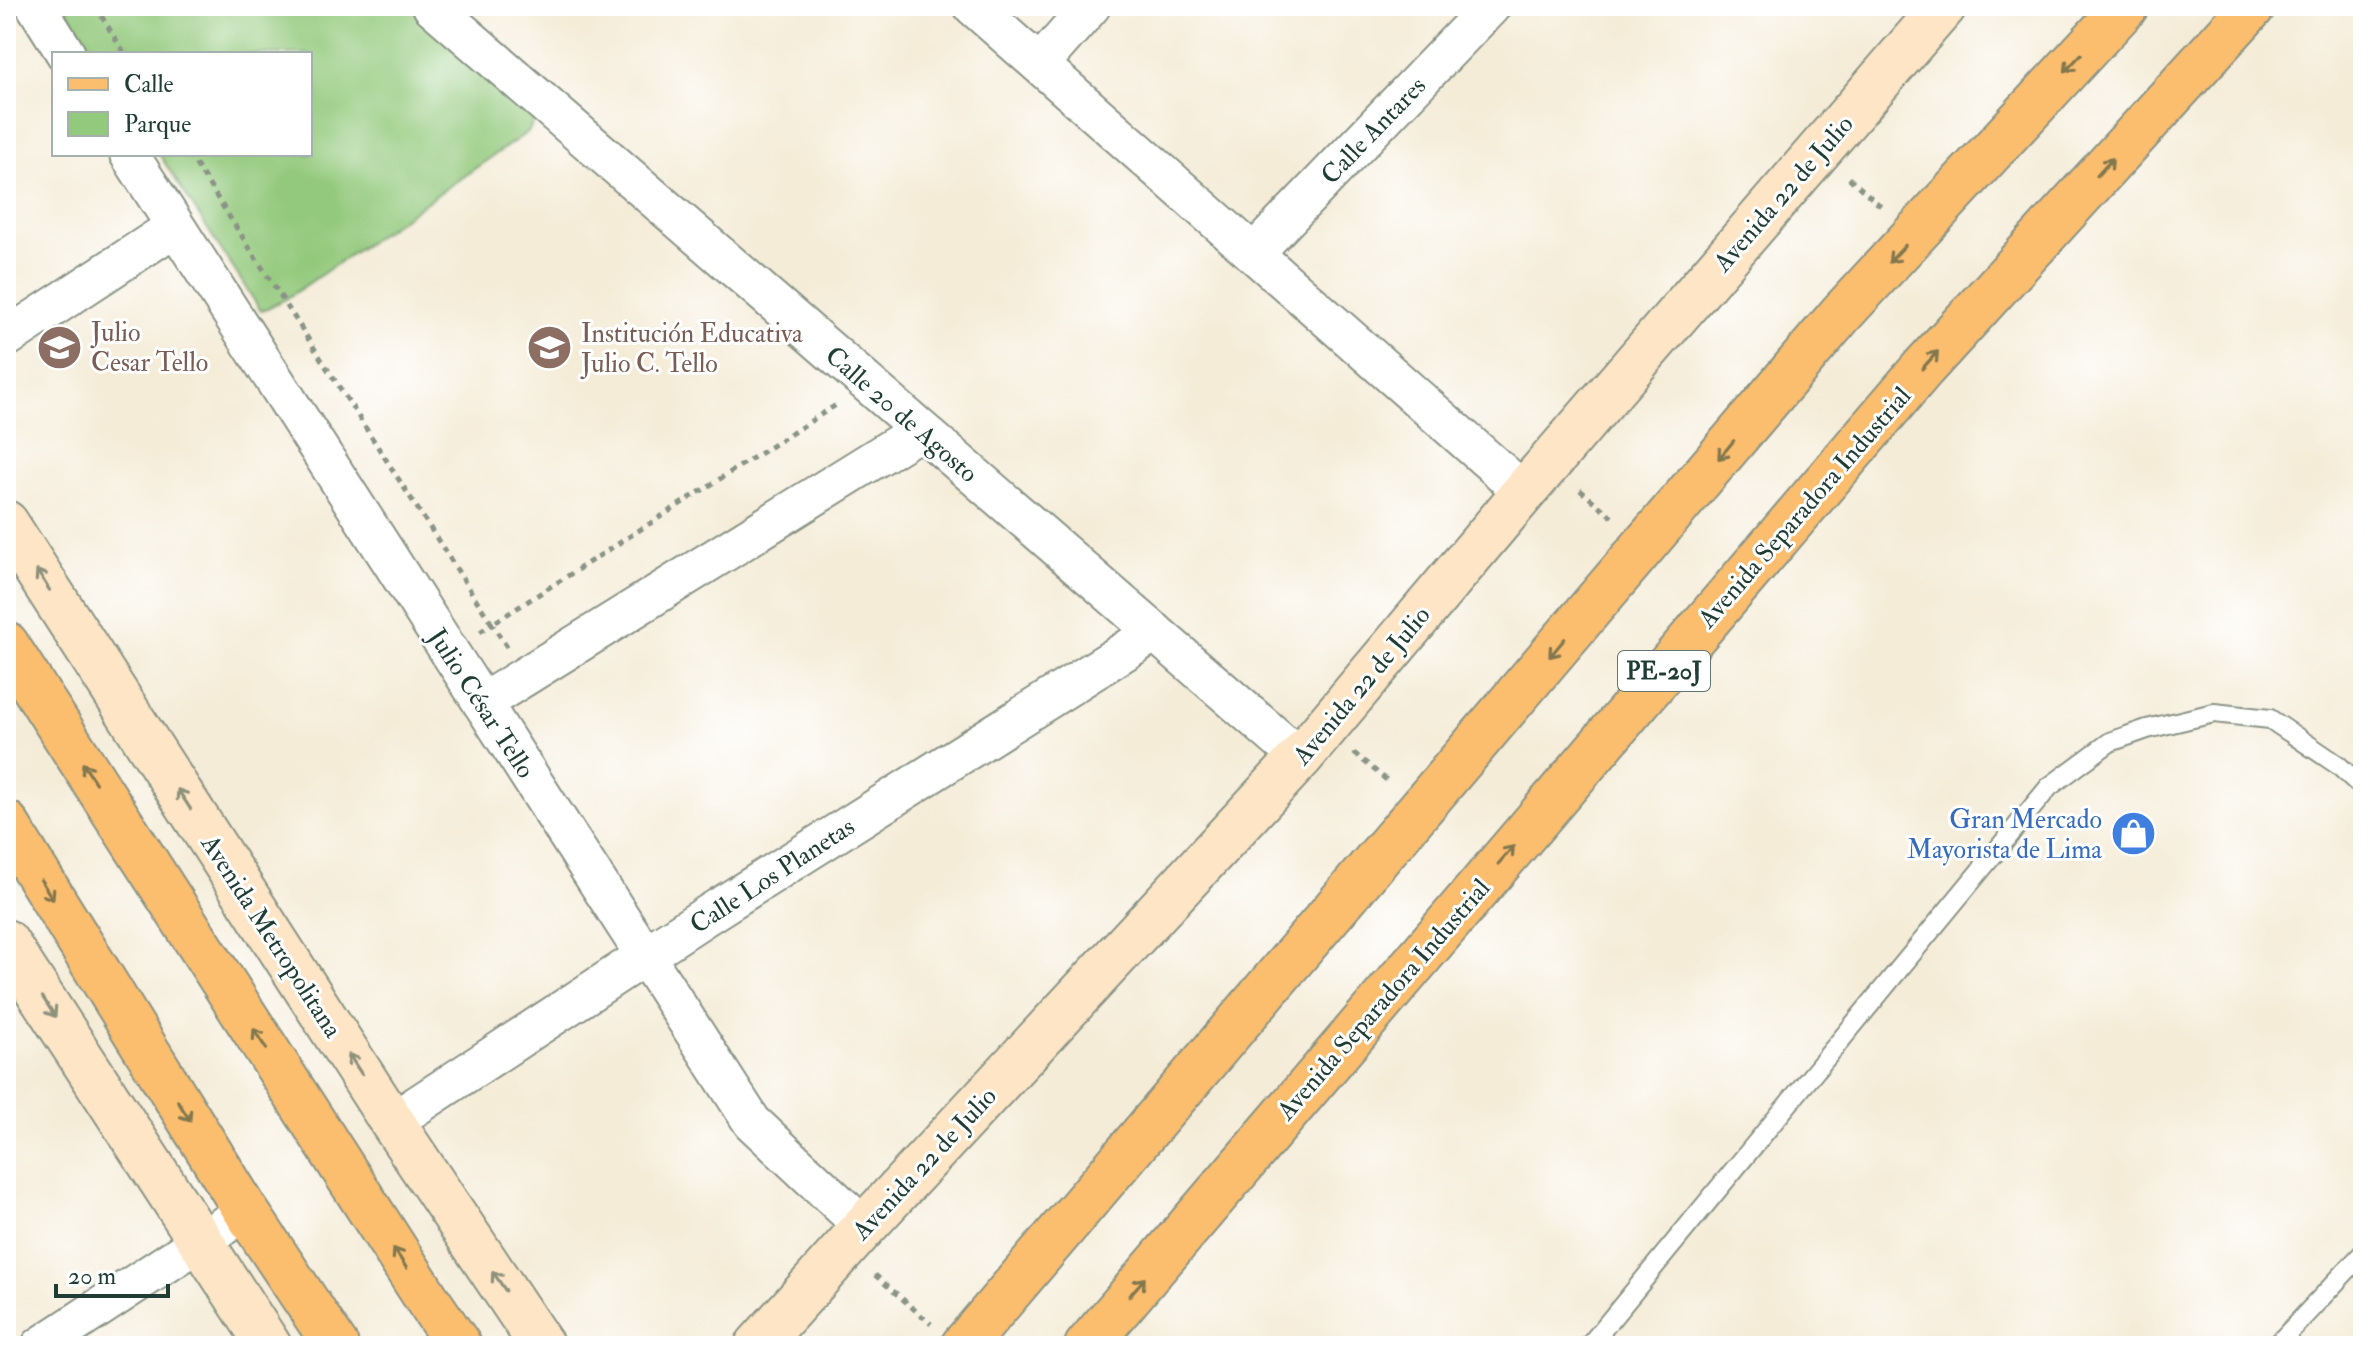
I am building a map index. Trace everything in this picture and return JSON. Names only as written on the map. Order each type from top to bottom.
[{"type":"main road","points":[[949,1336],[1421,808],[1841,314],[2126,6]]},
{"type":"main road","name":"Avenida Separadora Industrial","points":[[1087,1346],[1923,368],[2253,6]]},
{"type":"main road","points":[[6,644],[459,1346]]},
{"type":"main road","points":[[6,823],[246,1211],[336,1346]]},
{"type":"street","points":[[36,6],[65,52]]},
{"type":"street","name":"Calle 20 de Agosto","points":[[432,6],[1155,632],[1313,744]]},
{"type":"street","points":[[973,6],[1254,253],[1537,478]]},
{"type":"street","points":[[1040,64],[1091,6]]},
{"type":"street","name":"Calle Antares","points":[[1254,253],[1491,6]]},
{"type":"street","name":"Avenida 22 de Julio","points":[[757,1346],[1313,744],[1537,478],[1944,6]]},
{"type":"street","name":"Julio César Tello","points":[[130,156],[752,1122],[854,1238]]},
{"type":"street","points":[[6,338],[175,227]]},
{"type":"street","points":[[482,703],[921,430]]},
{"type":"street","name":"Avenida Metropolitana","points":[[6,523],[392,1122],[542,1346]]},
{"type":"street","name":"Calle Los Planetas","points":[[392,1122],[646,958],[704,917],[1155,632]]},
{"type":"street","points":[[6,942],[269,1346]]},
{"type":"street","points":[[41,1346],[246,1211]]},
{"type":"lane","points":[[1589,1346],[2049,787],[2110,742],[2147,729],[2214,713],[2270,719],[2338,765],[2363,788]]},
{"type":"lane","points":[[2276,1346],[2363,1253]]},
{"type":"path","points":[[95,6],[124,52]]},
{"type":"path","points":[[1818,152],[1914,235]]},
{"type":"path","points":[[190,156],[492,624],[846,399]]},
{"type":"path","points":[[1537,478],[1645,545]]},
{"type":"path","points":[[1313,744],[1421,808]]},
{"type":"path","points":[[854,1238],[949,1336]]},
{"type":"green space","points":[[64,6],[415,6],[536,114],[529,131],[286,299],[261,311],[160,156],[312,156],[312,52],[94,52]]},
{"type":"place","name":"Julio Cesar Tello","points":[[60,347]]},
{"type":"place","name":"Institución Educativa Julio C. Tello","points":[[550,348]]},
{"type":"place","name":"Gran Mercado Mayorista de Lima","points":[[2133,834]]}]
